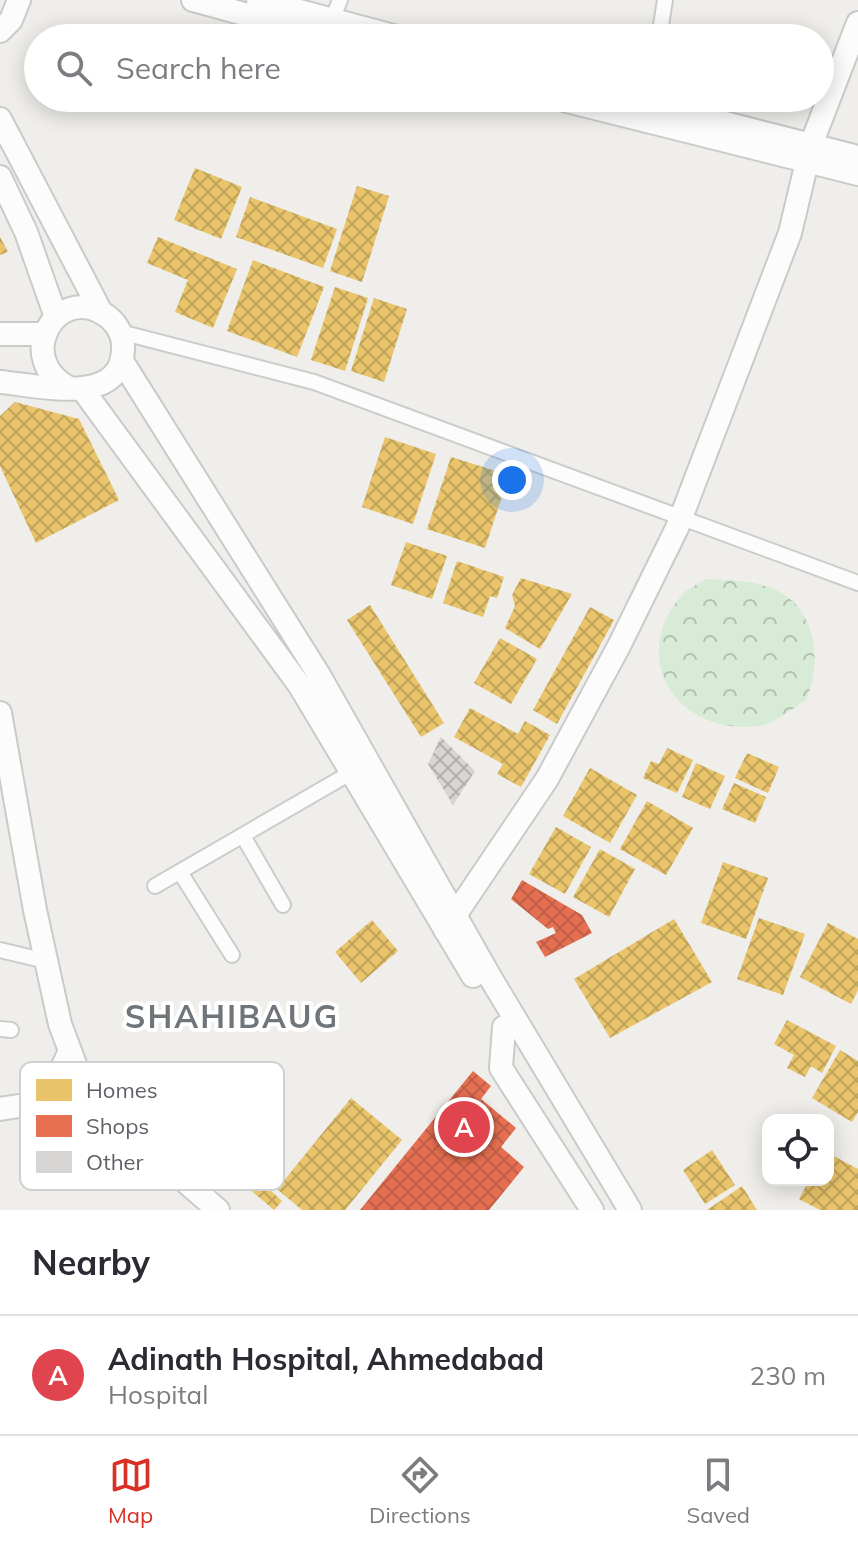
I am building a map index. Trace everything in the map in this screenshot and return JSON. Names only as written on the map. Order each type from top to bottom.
[{"type":"main road","points":[[193,0],[334,19]]},
{"type":"main road","points":[[258,0],[334,19]]},
{"type":"main road","points":[[0,31],[11,20],[19,1]]},
{"type":"main road","points":[[834,94],[858,23]]},
{"type":"main road","points":[[834,111],[858,59]]},
{"type":"main road","points":[[614,112],[812,159],[858,157]]},
{"type":"main road","points":[[681,112],[858,174]]},
{"type":"main road","points":[[450,922],[547,779],[619,646],[681,518],[790,233],[828,112]]},
{"type":"main road","points":[[812,159],[834,112]]},
{"type":"main road","points":[[0,119],[101,312],[120,332],[122,361],[319,675],[504,1027],[613,1210]]},
{"type":"main road","points":[[0,177],[26,232],[50,326],[42,347],[49,372],[76,389],[300,686],[630,1210]]},
{"type":"main road","points":[[0,334],[50,326],[78,308],[101,312]]},
{"type":"main road","points":[[0,382],[76,389],[107,382],[122,361]]},
{"type":"main road","points":[[0,713],[46,961],[74,1062]]},
{"type":"main road","points":[[504,1027],[501,1068],[592,1210]]},
{"type":"main road","points":[[65,1062],[70,1051]]},
{"type":"main road","points":[[0,1109],[20,1106]]},
{"type":"main road","points":[[195,1190],[218,1210]]},
{"type":"street","points":[[661,24],[665,0]]},
{"type":"street","points":[[120,332],[314,382],[858,583]]},
{"type":"street","points":[[155,886],[352,772]]},
{"type":"street","points":[[243,836],[283,905]]},
{"type":"street","points":[[180,872],[232,955]]},
{"type":"street","points":[[0,950],[46,961]]},
{"type":"green space","points":[[706,579],[768,587],[786,596],[805,617],[814,645],[811,687],[806,700],[783,716],[758,726],[730,726],[705,719],[685,706],[670,688],[661,667],[659,644],[666,620],[683,593]]},
{"type":"building: Homes","points":[[195,168],[242,187],[221,239],[174,220]]},
{"type":"building: Homes","points":[[357,186],[389,196],[362,282],[330,271]]},
{"type":"building: Homes","points":[[250,197],[337,229],[323,268],[236,237]]},
{"type":"building: Homes","points":[[0,237],[8,252],[0,255]]},
{"type":"building: Homes","points":[[158,237],[237,269],[213,328],[175,312],[188,280],[147,263]]},
{"type":"building: Homes","points":[[253,260],[324,287],[297,357],[227,331]]},
{"type":"building: Homes","points":[[335,287],[368,298],[345,371],[311,360]]},
{"type":"building: Homes","points":[[374,298],[407,309],[384,382],[351,371]]},
{"type":"building: Homes","points":[[15,402],[79,419],[119,500],[36,543],[0,466],[0,416]]},
{"type":"building: Homes","points":[[385,437],[436,454],[413,524],[362,507]]},
{"type":"building: Homes","points":[[451,457],[509,475],[485,548],[427,529]]},
{"type":"building: Homes","points":[[406,542],[447,556],[432,599],[391,585]]},
{"type":"building: Homes","points":[[457,561],[504,577],[497,598],[490,596],[483,617],[443,603]]},
{"type":"building: Homes","points":[[521,578],[572,594],[540,649],[505,628],[515,606],[512,595]]},
{"type":"building: Homes","points":[[370,605],[444,723],[421,737],[347,620]]},
{"type":"building: Homes","points":[[590,607],[614,620],[557,724],[533,710]]},
{"type":"building: Homes","points":[[500,638],[537,659],[511,704],[474,683]]},
{"type":"building: Homes","points":[[470,708],[518,734],[525,721],[550,735],[521,787],[497,774],[503,764],[454,737]]},
{"type":"building: Homes","points":[[667,748],[693,760],[677,793],[643,778],[651,761],[659,764]]},
{"type":"building: Homes","points":[[747,753],[779,767],[768,793],[735,778]]},
{"type":"building: Homes","points":[[696,763],[725,776],[710,809],[682,797]]},
{"type":"building: Homes","points":[[590,768],[637,795],[610,843],[563,816]]},
{"type":"building: Homes","points":[[734,783],[766,797],[755,823],[722,809]]},
{"type":"building: Homes","points":[[647,801],[693,828],[666,875],[620,849]]},
{"type":"building: Homes","points":[[556,827],[591,847],[565,894],[529,874]]},
{"type":"building: Homes","points":[[600,849],[635,869],[609,917],[573,897]]},
{"type":"building: Homes","points":[[723,862],[768,878],[746,939],[701,923]]},
{"type":"building: Homes","points":[[759,918],[805,934],[783,995],[737,979]]},
{"type":"building: Homes","points":[[674,919],[712,982],[610,1038],[574,979]]},
{"type":"building: Homes","points":[[372,920],[398,951],[361,983],[335,952]]},
{"type":"building: Homes","points":[[828,923],[858,939],[858,990],[851,1004],[800,977]]},
{"type":"building: Homes","points":[[787,1020],[836,1046],[822,1073],[811,1066],[805,1077],[787,1068],[794,1055],[774,1044]]},
{"type":"building: Homes","points":[[840,1050],[858,1061],[858,1112],[852,1122],[812,1098]]},
{"type":"building: Homes","points":[[351,1098],[402,1140],[345,1210],[302,1210],[278,1190],[284,1190],[284,1180]]},
{"type":"building: Homes","points":[[712,1150],[735,1185],[705,1204],[683,1170]]},
{"type":"building: Homes","points":[[834,1156],[858,1169],[858,1210],[820,1210],[799,1199],[806,1186],[834,1186]]},
{"type":"building: Homes","points":[[742,1186],[757,1210],[707,1210]]},
{"type":"building: Homes","points":[[250,1190],[270,1190],[282,1201],[274,1210]]},
{"type":"building: Shops","points":[[522,880],[582,915],[592,933],[545,957],[536,942],[556,933],[553,927],[548,929],[511,899]]},
{"type":"building: Shops","points":[[473,1071],[491,1086],[481,1099],[516,1128],[501,1147],[524,1167],[489,1210],[360,1210]]},
{"type":"building: Other","points":[[441,737],[475,771],[453,805],[428,764]]},
{"type":"place","name":"Adinath Hospital, Ahmedabad","points":[[464,1127]]},
{"type":"district","name":"SHAHIBAUG","points":[[232,1017]]}]
